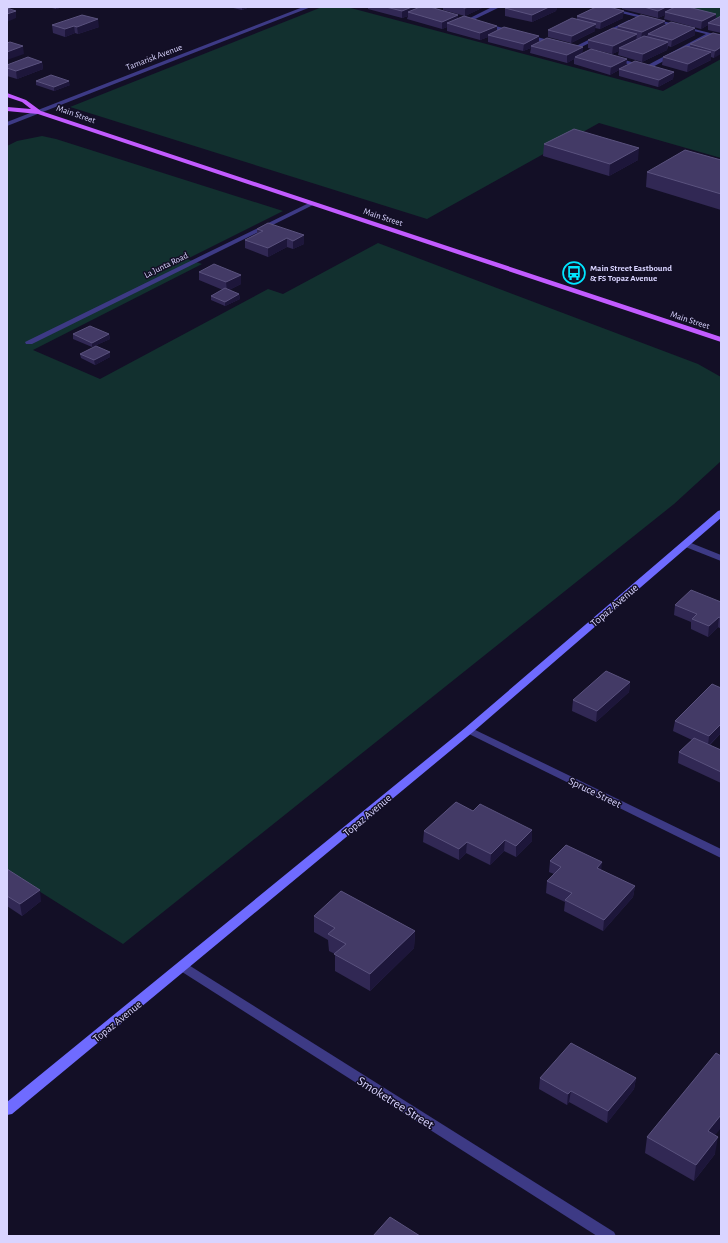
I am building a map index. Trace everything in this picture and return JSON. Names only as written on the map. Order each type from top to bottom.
[{"type":"main road","name":"Main Street","points":[[7,95],[24,101],[38,112]]},
{"type":"main road","name":"Main Street","points":[[7,109],[38,112],[721,340]]},
{"type":"street","name":"Tamarisk Avenue","points":[[7,124],[308,7]]},
{"type":"street","points":[[467,21],[497,7]]},
{"type":"street","points":[[600,7],[713,35],[647,68]]},
{"type":"street","points":[[573,49],[639,17]]},
{"type":"street","points":[[460,19],[558,45]]},
{"type":"street","points":[[566,47],[581,50]]},
{"type":"street","points":[[610,58],[654,70]]},
{"type":"street","name":"La Junta Road","points":[[29,342],[311,204]]},
{"type":"street","name":"Topaz Avenue","points":[[7,1110],[183,967],[469,730],[721,513]]},
{"type":"street","points":[[686,544],[721,558]]},
{"type":"street","name":"Spruce Street","points":[[469,730],[721,854]]},
{"type":"street","name":"Smoketree Street","points":[[183,967],[609,1236]]},
{"type":"green space","points":[[322,7],[347,7],[663,91],[721,59],[721,158],[599,123],[427,219],[70,107]]},
{"type":"green space","points":[[671,7],[721,7],[721,19]]},
{"type":"green space","points":[[42,136],[56,139],[283,211],[187,259],[202,264],[33,350],[100,379],[268,289],[283,294],[378,243],[698,364],[721,377],[720,462],[674,504],[123,944],[7,871],[7,146],[17,141]]},
{"type":"building","points":[[386,7],[412,7],[402,11]]},
{"type":"building","points":[[420,7],[430,7],[458,15],[442,22],[408,12]]},
{"type":"building","points":[[549,7],[532,15],[505,8]]},
{"type":"building","points":[[596,7],[609,7],[624,11],[601,22],[577,16]]},
{"type":"building","points":[[644,7],[666,7],[658,11]]},
{"type":"building","points":[[675,7],[688,7],[716,14],[702,21],[665,12]]},
{"type":"building","points":[[7,8],[16,11],[7,14]]},
{"type":"building","points":[[82,15],[98,19],[77,27],[74,26],[65,29],[52,25]]},
{"type":"building","points":[[641,15],[665,21],[642,32],[618,26]]},
{"type":"building","points":[[464,16],[497,26],[480,33],[447,23]]},
{"type":"building","points":[[721,16],[721,26],[708,23]]},
{"type":"building","points":[[572,18],[596,24],[572,36],[548,30]]},
{"type":"building","points":[[671,22],[695,28],[672,40],[648,34]]},
{"type":"building","points":[[504,27],[539,36],[524,44],[488,35]]},
{"type":"building","points":[[613,28],[637,34],[613,46],[588,40]]},
{"type":"building","points":[[713,33],[721,35],[721,47],[715,51],[690,44]]},
{"type":"building","points":[[644,36],[668,42],[643,54],[619,48]]},
{"type":"building","points":[[547,38],[583,47],[567,55],[531,46]]},
{"type":"building","points":[[10,42],[23,46],[7,52],[7,43]]},
{"type":"building","points":[[686,46],[711,52],[688,64],[663,57]]},
{"type":"building","points":[[591,49],[627,59],[611,67],[575,57]]},
{"type":"building","points":[[28,57],[42,62],[16,71],[7,68],[7,65]]},
{"type":"building","points":[[635,61],[674,72],[659,80],[619,69]]},
{"type":"building","points":[[51,75],[69,81],[54,87],[36,81]]},
{"type":"building","points":[[574,129],[639,148],[610,164],[544,144]]},
{"type":"building","points":[[685,150],[721,160],[721,194],[647,172]]},
{"type":"building","points":[[268,223],[304,235],[293,241],[287,238],[268,248],[245,240],[263,231],[257,229]]},
{"type":"building","points":[[214,264],[241,275],[226,282],[199,272]]},
{"type":"building","points":[[225,288],[239,294],[225,302],[211,296]]},
{"type":"building","points":[[90,326],[109,334],[92,343],[73,334]]},
{"type":"building","points":[[96,346],[110,352],[94,360],[80,354]]},
{"type":"building","points":[[691,590],[721,602],[721,618],[719,617],[709,626],[692,619],[697,614],[675,605]]},
{"type":"building","points":[[606,671],[630,682],[597,711],[573,700]]},
{"type":"building","points":[[712,684],[721,688],[721,724],[709,736],[675,721]]},
{"type":"building","points":[[694,738],[721,750],[721,772],[679,752]]},
{"type":"building","points":[[456,802],[473,811],[480,804],[532,830],[516,846],[505,840],[491,854],[467,842],[459,849],[424,831]]},
{"type":"building","points":[[566,845],[602,862],[597,868],[635,886],[604,920],[565,900],[572,893],[547,881],[561,867],[550,861]]},
{"type":"building","points":[[7,869],[40,890],[20,904],[7,896]]},
{"type":"building","points":[[341,891],[415,931],[370,974],[334,954],[346,944],[328,934],[335,928],[314,916]]},
{"type":"building","points":[[571,1043],[636,1078],[608,1111],[571,1091],[568,1094],[540,1078]]},
{"type":"building","points":[[716,1053],[721,1056],[721,1115],[708,1131],[718,1137],[696,1165],[647,1137]]},
{"type":"building","points":[[390,1217],[420,1236],[373,1236]]},
{"type":"place","name":"Main Street Eastbound & FS Topaz Avenue","points":[[574,273]]}]
